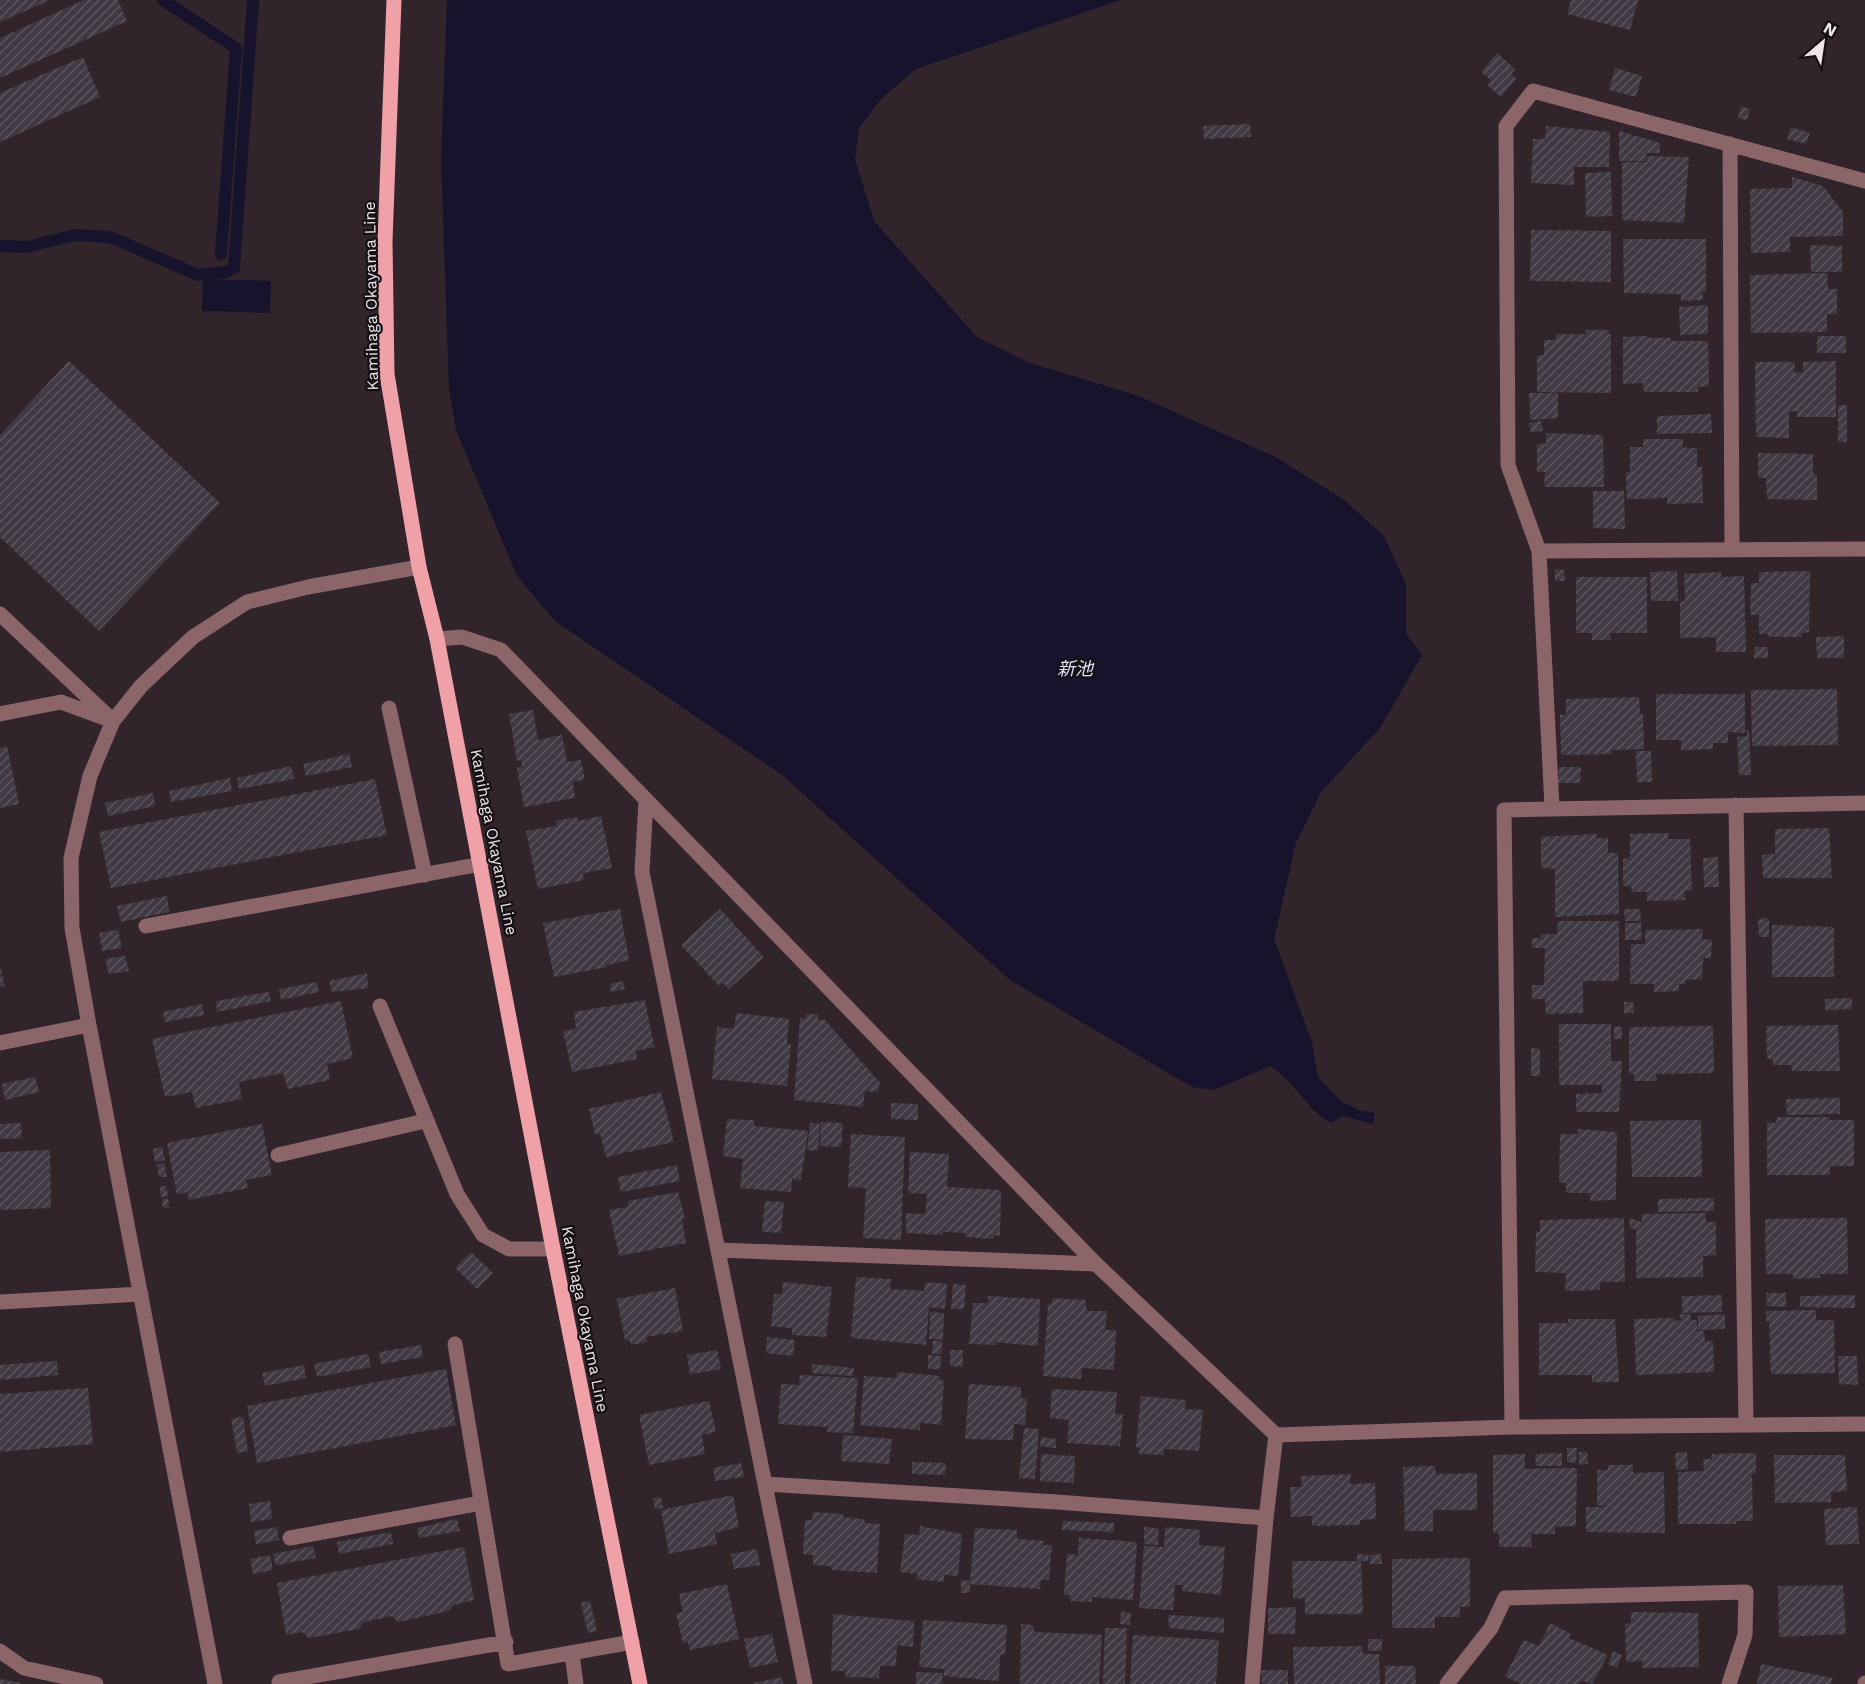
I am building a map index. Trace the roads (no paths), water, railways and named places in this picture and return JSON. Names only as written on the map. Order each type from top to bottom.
[{"type":"main road","name":"Kamihaga Okayama Line","points":[[394,0],[385,241],[387,374],[419,567],[437,639],[553,1249],[640,1684]]},
{"type":"street","points":[[1552,807],[1539,551],[1508,465],[1506,126],[1533,91],[1865,181]]},
{"type":"street","points":[[1730,144],[1732,550]]},
{"type":"street","points":[[1539,551],[1865,549]]},
{"type":"street","points":[[215,1684],[72,928],[71,858],[90,776],[113,721],[141,686],[193,637],[247,602],[308,587],[419,567]]},
{"type":"street","points":[[0,614],[113,721]]},
{"type":"street","points":[[437,639],[462,637],[501,650],[1096,1264],[1276,1435],[1512,1427],[1746,1423],[1865,1424]]},
{"type":"street","points":[[0,714],[61,702],[113,721]]},
{"type":"street","points":[[389,708],[425,875]]},
{"type":"street","points":[[646,801],[642,872],[805,1684]]},
{"type":"street","points":[[1512,1427],[1504,810],[1552,807],[1865,803]]},
{"type":"street","points":[[1736,805],[1746,1423]]},
{"type":"street","points":[[146,926],[481,864]]},
{"type":"street","points":[[380,1006],[457,1194],[483,1235],[509,1249],[553,1249]]},
{"type":"street","points":[[0,1043],[89,1025]]},
{"type":"street","points":[[278,1155],[426,1121]]},
{"type":"street","points":[[718,1250],[1096,1264]]},
{"type":"street","points":[[0,1302],[141,1294]]},
{"type":"street","points":[[455,1344],[508,1664],[632,1642]]},
{"type":"street","points":[[1252,1684],[1266,1518],[1276,1435]]},
{"type":"street","points":[[765,1484],[1057,1502],[1266,1518]]},
{"type":"street","points":[[290,1538],[481,1503]]},
{"type":"street","points":[[1448,1684],[1491,1628],[1505,1598],[1746,1592],[1745,1635],[1729,1684]]},
{"type":"street","points":[[279,1682],[506,1642]]},
{"type":"street","points":[[0,1651],[24,1668],[96,1684]]},
{"type":"street","points":[[572,1654],[576,1684]]},
{"type":"water","name":"新池","points":[[447,0],[1121,0],[916,69],[881,99],[859,128],[855,159],[874,221],[977,337],[1030,363],[1136,395],[1276,457],[1344,500],[1384,536],[1406,584],[1406,633],[1422,655],[1380,728],[1321,792],[1296,843],[1274,939],[1312,1042],[1318,1077],[1341,1101],[1358,1110],[1375,1113],[1373,1124],[1343,1116],[1331,1123],[1316,1112],[1279,1072],[1270,1066],[1214,1090],[1192,1087],[1010,980],[782,775],[555,621],[517,576],[456,430],[449,390],[441,159]]},
{"type":"water","points":[[203,279],[271,281],[270,313],[202,311]]},
{"type":"waterway","points":[[163,0],[236,48],[221,254]]},
{"type":"waterway","points":[[0,246],[27,247],[75,235],[110,237],[198,275],[226,272],[234,268],[253,0]]}]
